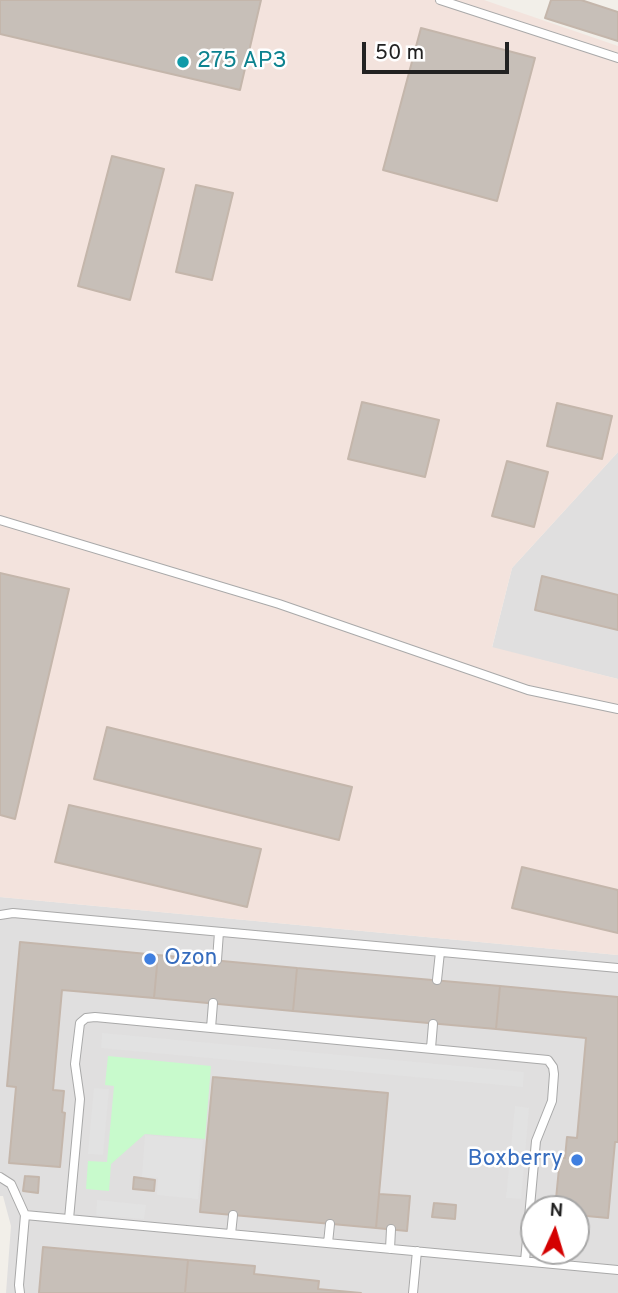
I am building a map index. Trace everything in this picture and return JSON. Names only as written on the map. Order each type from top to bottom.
[{"type":"lane","points":[[440,0],[618,58]]},
{"type":"lane","points":[[0,520],[279,604],[528,690],[618,709]]},
{"type":"lane","points":[[0,915],[13,913],[618,968]]},
{"type":"lane","points":[[217,960],[219,932]]},
{"type":"lane","points":[[437,980],[440,952]]},
{"type":"lane","points":[[211,1028],[213,1003]]},
{"type":"lane","points":[[69,1220],[80,1099],[75,1064],[80,1023],[86,1018],[95,1017],[548,1060],[553,1067],[550,1110],[538,1132],[531,1195]]},
{"type":"lane","points":[[431,1048],[433,1024]]},
{"type":"lane","points":[[0,1177],[10,1184],[25,1215],[20,1293]]},
{"type":"lane","points":[[25,1215],[520,1261]]},
{"type":"lane","points":[[231,1234],[233,1215]]},
{"type":"lane","points":[[328,1243],[330,1224]]},
{"type":"lane","points":[[390,1249],[391,1229]]},
{"type":"lane","points":[[413,1293],[417,1251]]},
{"type":"lane","points":[[566,1265],[618,1270]]},
{"type":"shaded area","points":[[0,0],[484,0],[618,46],[618,452],[512,568],[492,647],[618,679],[618,955],[0,897]]},
{"type":"shaded area","points":[[618,452],[618,679],[492,648],[512,568]]},
{"type":"shaded area","points":[[0,897],[618,955],[618,1293],[6,1293],[11,1226],[3,1196],[0,1196]]},
{"type":"shaded area","points":[[102,1033],[524,1072],[523,1087],[101,1048]]},
{"type":"shaded area","points":[[94,1088],[109,1089],[103,1155],[88,1154]]},
{"type":"shaded area","points":[[515,1106],[529,1108],[521,1195],[520,1199],[506,1198]]},
{"type":"shaded area","points":[[145,1135],[203,1140],[198,1199],[157,1195],[158,1178],[142,1177]]},
{"type":"shaded area","points":[[97,1200],[146,1205],[144,1219],[96,1215]]},
{"type":"green space","points":[[108,1056],[211,1066],[205,1139],[145,1134],[111,1164],[109,1191],[86,1189],[88,1161],[107,1162],[114,1086],[105,1085]]},
{"type":"building","name":"275 АРЗ","points":[[0,0],[261,0],[240,90],[0,34]]},
{"type":"building","points":[[551,0],[581,0],[618,12],[618,41],[545,18]]},
{"type":"building","points":[[421,28],[535,58],[497,201],[383,170]]},
{"type":"building","points":[[112,156],[164,169],[130,300],[78,286]]},
{"type":"building","points":[[196,185],[233,193],[212,280],[176,272]]},
{"type":"building","points":[[362,402],[439,420],[425,477],[348,459]]},
{"type":"building","points":[[557,403],[612,416],[602,459],[547,446]]},
{"type":"building","points":[[507,461],[548,472],[534,527],[492,516]]},
{"type":"building","points":[[0,573],[69,589],[15,819],[0,815]]},
{"type":"building","points":[[542,576],[618,595],[618,630],[535,610]]},
{"type":"building","points":[[107,727],[352,787],[339,840],[94,779]]},
{"type":"building","points":[[69,805],[261,849],[247,907],[55,862]]},
{"type":"building","points":[[522,867],[618,890],[618,933],[512,908]]},
{"type":"building","points":[[20,942],[158,955],[154,998],[62,990],[53,1090],[64,1091],[62,1112],[65,1113],[60,1167],[9,1163],[16,1087],[7,1086]]},
{"type":"building","points":[[158,955],[297,968],[293,1011],[154,998]]},
{"type":"building","points":[[297,968],[500,986],[496,1029],[293,1011]]},
{"type":"building","points":[[500,986],[618,997],[618,1142],[615,1142],[608,1218],[590,1216],[590,1195],[556,1195],[560,1158],[565,1158],[567,1137],[577,1138],[586,1038],[496,1029]]},
{"type":"building","points":[[213,1077],[388,1093],[376,1228],[200,1212]]},
{"type":"building","points":[[25,1176],[39,1177],[38,1193],[23,1191]]},
{"type":"building","points":[[134,1177],[155,1180],[154,1191],[133,1189]]},
{"type":"building","points":[[379,1194],[410,1196],[407,1231],[376,1228]]},
{"type":"building","points":[[434,1203],[456,1205],[455,1219],[432,1217]]},
{"type":"building","points":[[43,1247],[188,1260],[185,1293],[39,1293]]},
{"type":"building","points":[[188,1260],[255,1266],[254,1274],[319,1281],[318,1289],[361,1293],[185,1293]]},
{"type":"place","name":"275 АРЗ","points":[[183,62]]},
{"type":"place","name":"Ozon","points":[[150,959]]},
{"type":"place","name":"Boxberry","points":[[577,1160]]}]
